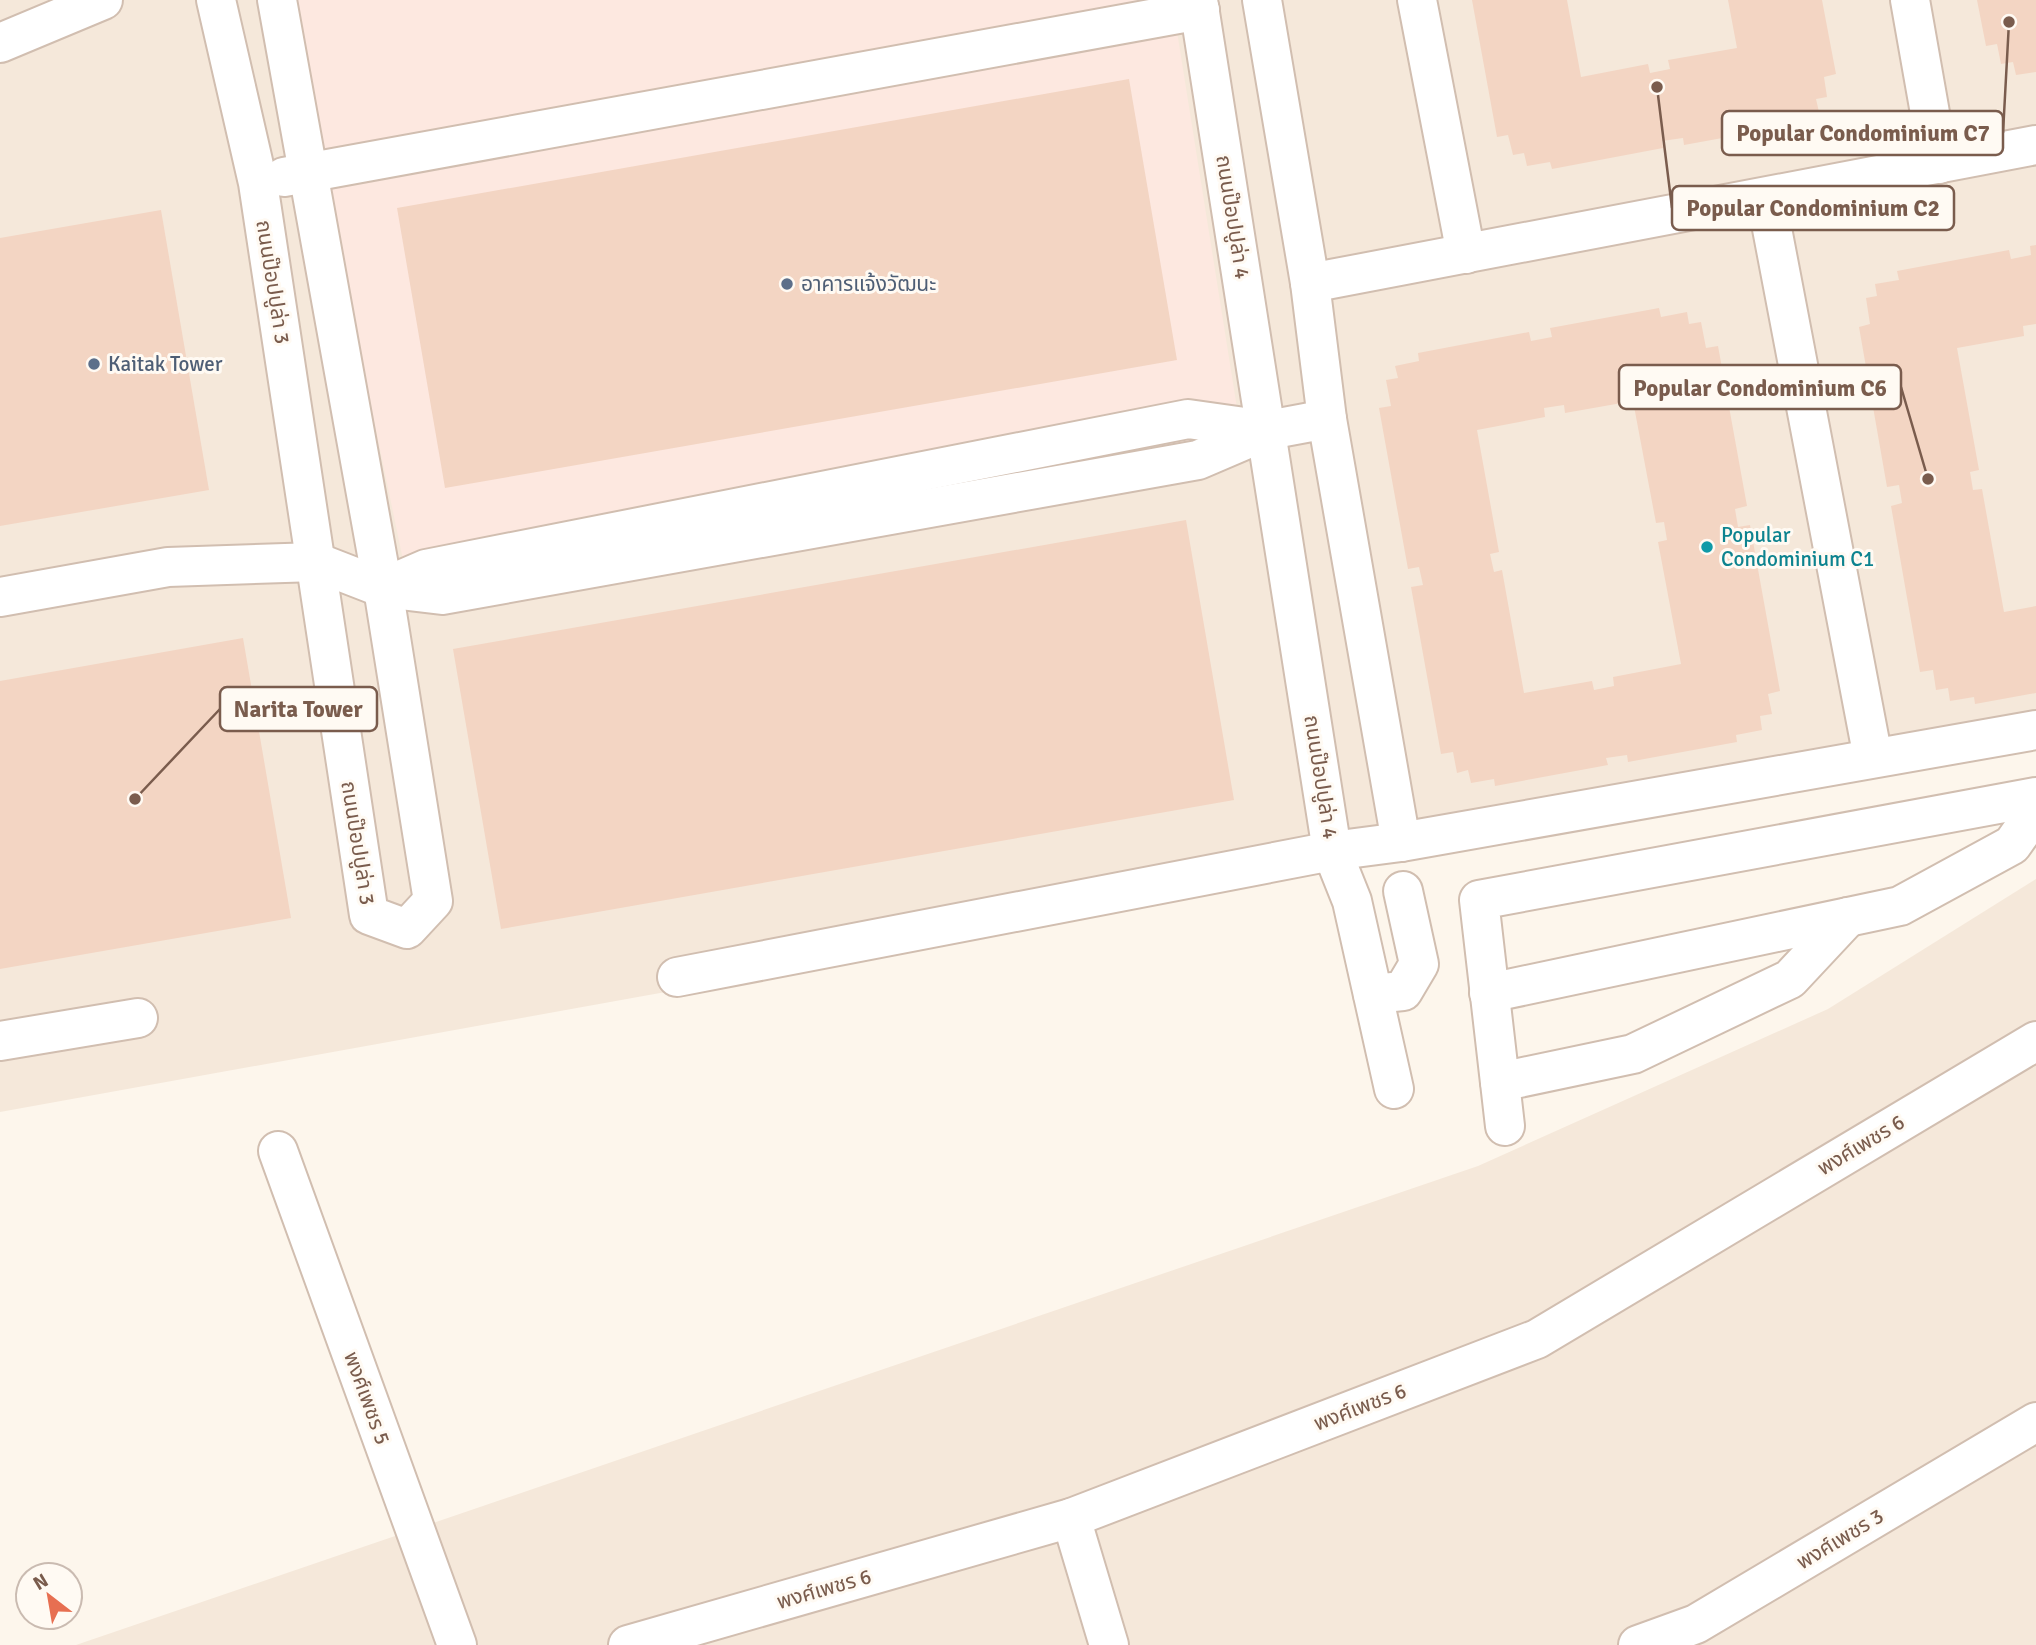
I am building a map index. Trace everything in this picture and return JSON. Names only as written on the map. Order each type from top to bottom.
[{"type":"street","points":[[0,43],[103,0]]},
{"type":"street","name":"ถนนป๊อปปูล่า 3","points":[[216,0],[258,183],[369,915],[407,929],[433,901],[383,588],[310,171],[277,0]]},
{"type":"street","points":[[1262,0],[1310,283],[1327,419],[1401,842]]},
{"type":"street","points":[[1417,0],[1466,254]]},
{"type":"street","points":[[1910,0],[1939,164]]},
{"type":"street","points":[[258,183],[310,171],[1199,5]]},
{"type":"street","name":"ถนนป๊อปปูล่า 4","points":[[1199,5],[1332,850],[1401,842],[2036,730]]},
{"type":"street","points":[[1310,283],[2036,145]]},
{"type":"street","points":[[1766,197],[1873,758]]},
{"type":"street","points":[[0,597],[168,567],[316,562],[383,588],[426,569],[1188,419],[1268,430],[1327,419]]},
{"type":"street","points":[[1505,1126],[1479,900],[2036,797]]},
{"type":"street","points":[[1489,993],[1900,906],[2012,845],[2036,811]]},
{"type":"street","points":[[677,977],[1332,850],[1352,901],[1394,1089]]},
{"type":"street","points":[[1373,994],[1403,991],[1419,964],[1403,891]]},
{"type":"street","points":[[1500,1082],[1633,1054],[1790,979],[1848,917]]},
{"type":"street","points":[[0,1041],[138,1018]]},
{"type":"street","name":"พงศ์เพชร 6","points":[[628,1645],[1071,1518],[1537,1339],[2036,1041]]},
{"type":"street","name":"พงศ์เพชร 5","points":[[278,1151],[457,1645]]},
{"type":"street","name":"พงศ์เพชร 3","points":[[1638,1645],[1696,1624],[2036,1422]]},
{"type":"street","points":[[1071,1518],[1109,1645]]},
{"type":"shaded area","points":[[0,0],[2036,0],[2036,745],[0,1112]]},
{"type":"shaded area","points":[[292,0],[1172,0],[1241,433],[408,584],[317,147]]},
{"type":"shaded area","points":[[2036,879],[2036,1645],[76,1645],[1478,1166],[1828,1009]]},
{"type":"building","points":[[1472,0],[1567,0],[1581,77],[1648,64],[1650,73],[1670,69],[1668,60],[1737,48],[1728,0],[1822,0],[1836,74],[1824,77],[1827,97],[1816,99],[1819,112],[1792,118],[1793,125],[1684,145],[1683,138],[1662,141],[1663,148],[1552,169],[1550,162],[1527,166],[1524,153],[1513,155],[1508,135],[1497,137]]},
{"type":"building","points":[[1977,0],[2036,0],[2036,72],[2016,75],[2013,62],[2001,64],[1997,44],[1986,46]]},
{"type":"building","name":"อาคารแจ้งวัฒนะ","points":[[1129,79],[1177,360],[445,488],[397,208]]},
{"type":"building","name":"Kaitak Tower","points":[[161,210],[209,490],[0,526],[0,238]]},
{"type":"building","points":[[2036,245],[2036,324],[2023,326],[2024,336],[1957,348],[1979,470],[1970,472],[1973,490],[1982,489],[2004,612],[2036,606],[2036,693],[1975,704],[1974,697],[1950,701],[1948,688],[1936,690],[1933,670],[1920,672],[1891,506],[1902,503],[1899,485],[1887,487],[1859,327],[1870,324],[1866,298],[1877,296],[1875,284],[1899,280],[1897,271],[2009,250],[2011,259],[2031,255],[2030,246]]},
{"type":"building","name":"Popular Condominium C1","points":[[1659,308],[1661,317],[1687,312],[1689,324],[1701,322],[1706,348],[1718,346],[1747,506],[1735,509],[1738,527],[1750,525],[1780,691],[1768,694],[1772,714],[1760,716],[1762,730],[1736,735],[1737,742],[1628,762],[1627,755],[1606,758],[1608,765],[1495,786],[1494,779],[1471,783],[1468,770],[1457,773],[1453,752],[1441,754],[1411,587],[1423,585],[1419,567],[1408,569],[1379,408],[1391,406],[1386,380],[1398,378],[1395,366],[1419,361],[1418,353],[1529,332],[1531,341],[1552,337],[1550,328]],"holes":[[[1633,401],[1656,523],[1664,522],[1667,540],[1658,542],[1681,664],[1613,677],[1614,686],[1594,690],[1592,681],[1524,693],[1502,570],[1494,572],[1490,554],[1499,552],[1477,430],[1545,417],[1544,408],[1564,405],[1565,413]]]},
{"type":"building","points":[[1186,520],[1234,800],[501,929],[453,649]]},
{"type":"building","points":[[243,638],[291,918],[0,969],[0,681]]},
{"type":"place","name":"Popular Condominium C7","points":[[2009,22]]},
{"type":"place","name":"Popular Condominium C2","points":[[1657,87]]},
{"type":"place","name":"อาคารแจ้งวัฒนะ","points":[[787,284]]},
{"type":"place","name":"Kaitak Tower","points":[[94,364]]},
{"type":"place","name":"Popular Condominium C6","points":[[1928,479]]},
{"type":"place","name":"Popular Condominium C1","points":[[1707,547]]},
{"type":"place","name":"Narita Tower","points":[[135,799]]}]
